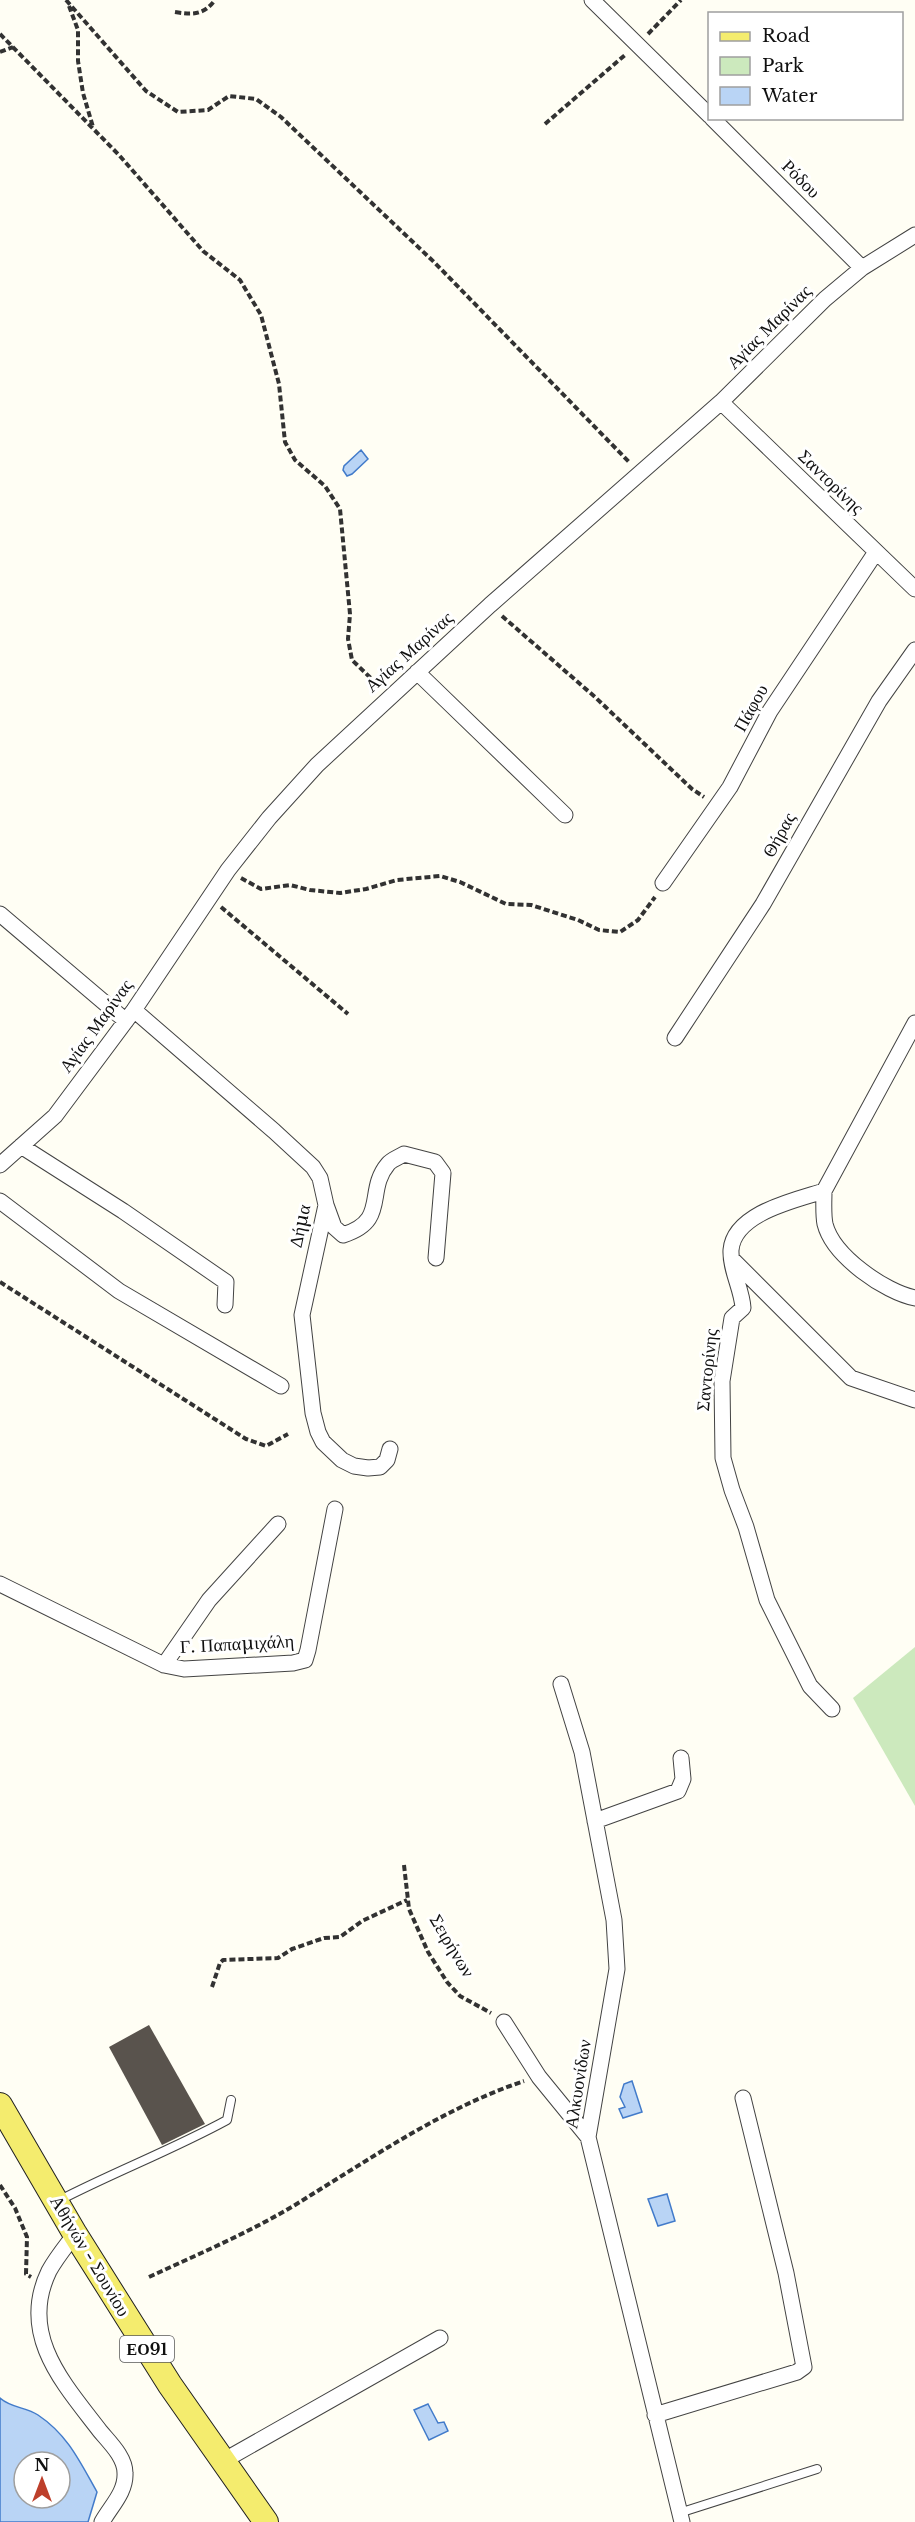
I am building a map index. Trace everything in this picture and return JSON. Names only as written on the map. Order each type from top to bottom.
[{"type":"main road","name":"Αθήνών - Σουνίου","points":[[0,2105],[75,2234],[164,2376],[266,2522]]},
{"type":"street","name":"Ρόδου","points":[[592,0],[708,114]]},
{"type":"street","name":"Ρόδου","points":[[714,120],[862,268]]},
{"type":"street","name":"Αγίας Μαρίνας","points":[[0,1165],[55,1116],[130,1016],[228,870],[269,818],[317,765],[490,605],[721,402],[825,299],[862,268],[915,235]]},
{"type":"street","name":"Σαντορίνης","points":[[721,402],[915,589]]},
{"type":"street","name":"Πάφου","points":[[663,883],[730,787],[770,711],[876,552]]},
{"type":"street","name":"Θήρας","points":[[675,1038],[763,904],[879,701],[915,650]]},
{"type":"street","points":[[417,672],[565,815]]},
{"type":"street","name":"Δήμα","points":[[0,914],[130,1016],[214,1077],[313,1167],[324,1189],[326,1205],[302,1315],[315,1423],[323,1442],[331,1451],[354,1466],[380,1467],[387,1460],[390,1449]]},
{"type":"street","points":[[915,1023],[824,1191],[825,1225],[837,1246],[880,1285],[903,1296],[915,1298]]},
{"type":"street","points":[[21,1146],[123,1211],[226,1282],[225,1305]]},
{"type":"street","points":[[326,1205],[334,1227],[343,1235],[357,1231],[371,1218],[382,1175],[389,1162],[404,1155],[435,1162],[444,1173],[436,1258]]},
{"type":"street","name":"Σαντορίνης","points":[[824,1191],[764,1211],[735,1236],[731,1249],[732,1259],[743,1308],[732,1318],[722,1381],[723,1458],[767,1600],[810,1686],[832,1709]]},
{"type":"street","points":[[0,1201],[119,1291],[281,1386]]},
{"type":"street","points":[[732,1259],[852,1378],[915,1400]]},
{"type":"street","name":"Γ. Παπαμιχάλη","points":[[0,1584],[164,1665],[184,1669],[293,1663],[305,1660],[335,1509]]},
{"type":"street","points":[[164,1665],[209,1600],[278,1524]]},
{"type":"street","name":"Αλκυονίδων","points":[[561,1684],[582,1752],[614,1920],[617,1969],[588,2137],[681,2517]]},
{"type":"street","points":[[595,1821],[678,1791],[683,1779],[681,1758]]},
{"type":"street","points":[[504,2022],[539,2077],[588,2137]]},
{"type":"street","points":[[655,2415],[797,2372],[804,2367],[786,2273],[743,2098]]},
{"type":"street","points":[[75,2234],[55,2261],[44,2287],[39,2322],[44,2346],[63,2384],[120,2457],[126,2470],[124,2485],[102,2522]]},
{"type":"street","points":[[223,2461],[441,2338]]},
{"type":"lane","points":[[57,2202],[110,2174],[185,2143],[227,2120],[231,2100]]},
{"type":"lane","points":[[681,2517],[817,2469]]},
{"type":"path","points":[[175,12],[191,14],[207,11],[215,0]]},
{"type":"path","points":[[546,124],[638,44],[681,0]]},
{"type":"path","points":[[67,1],[78,30],[78,61],[83,93],[94,129]]},
{"type":"path","points":[[67,1],[146,91],[178,112],[208,110],[230,96],[256,99],[281,117],[434,262],[641,474]]},
{"type":"path","points":[[0,34],[94,129],[203,251],[240,280],[261,315],[279,384],[285,442],[295,460],[325,486],[340,509],[350,614],[348,639],[352,660],[389,696]]},
{"type":"path","points":[[0,52],[13,47]]},
{"type":"path","points":[[490,605],[595,697],[692,789],[716,805]]},
{"type":"path","points":[[228,870],[261,890],[290,885],[340,893],[366,889],[397,880],[441,876],[460,882],[506,904],[531,905],[578,920],[599,930],[620,932],[638,920],[663,883]]},
{"type":"path","points":[[209,896],[348,1014]]},
{"type":"path","points":[[0,1282],[246,1439],[266,1446],[288,1434]]},
{"type":"path","name":"Σειρήνων","points":[[404,1865],[407,1900],[423,1942],[447,1982],[460,1996],[504,2022]]},
{"type":"path","points":[[212,1987],[223,1960],[278,1958],[292,1949],[324,1938],[340,1937],[362,1922],[407,1900]]},
{"type":"path","points":[[148,2277],[261,2223],[419,2129],[497,2090],[539,2077]]},
{"type":"path","points":[[0,2185],[15,2208],[27,2237],[26,2274],[44,2287]]},
{"type":"green space","points":[[915,1647],[915,1806],[853,1698]]},
{"type":"water","points":[[361,450],[368,459],[347,476],[343,470],[344,466]]},
{"type":"water","points":[[632,2081],[642,2112],[623,2118],[619,2109],[625,2107],[620,2097],[624,2084]]},
{"type":"water","points":[[667,2194],[675,2221],[658,2226],[648,2199]]},
{"type":"water","points":[[0,2398],[9,2404],[38,2415],[65,2440],[72,2450],[79,2460],[97,2492],[88,2522],[0,2522]]},
{"type":"water","points":[[428,2404],[438,2423],[444,2422],[448,2431],[429,2440],[414,2410]]},
{"type":"building","points":[[149,2025],[205,2124],[162,2145],[109,2047]]}]
